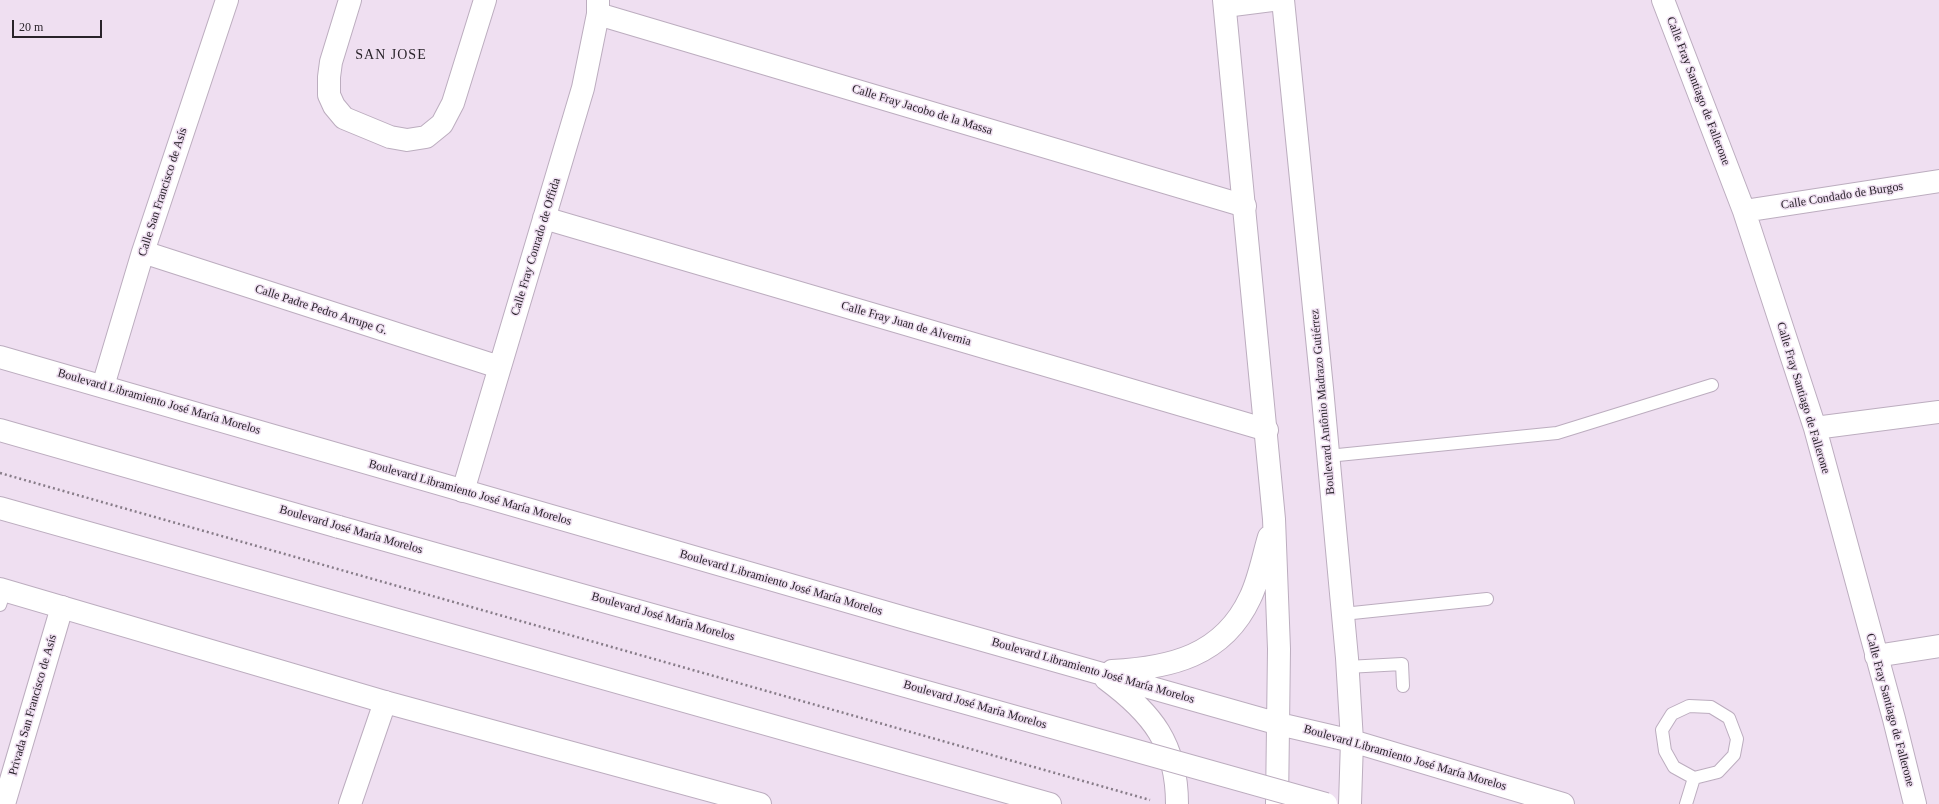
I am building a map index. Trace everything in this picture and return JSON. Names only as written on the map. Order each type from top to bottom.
[{"type":"street","name":"Calle San Francisco de Asís","points":[[103,386],[143,252],[226,0]]},
{"type":"street","points":[[350,0],[331,62],[329,77],[330,95],[334,106],[344,118],[390,137],[407,140],[426,137],[442,124],[453,103],[485,0]]},
{"type":"street","points":[[1272,0],[1225,3],[1267,430],[1274,519],[1280,649],[1277,804]]},
{"type":"street","name":"Boulevard Antônio Madrazo Gutiérrez","points":[[1283,0],[1343,614],[1352,741],[1350,804]]},
{"type":"street","name":"Calle Fray Santiago de Fallerone","points":[[1663,0],[1744,211],[1814,428],[1915,804]]},
{"type":"street","name":"Calle Fray Jacobo de la Massa","points":[[598,7],[1245,206]]},
{"type":"street","name":"Calle Fray Conrado de Offida","points":[[463,491],[582,88],[598,7]]},
{"type":"street","name":"Calle Condado de Burgos","points":[[1744,211],[1939,181]]},
{"type":"street","name":"Calle Fray Juan de Alvernia","points":[[544,218],[1267,430]]},
{"type":"street","name":"Calle Padre Pedro Arrupe G.","points":[[143,252],[499,367]]},
{"type":"street","name":"Boulevard Libramiento José María Morelos","points":[[0,357],[1279,724],[1352,741],[1563,804]]},
{"type":"street","points":[[1814,428],[1939,412]]},
{"type":"street","name":"Boulevard José María Morelos","points":[[0,430],[339,527],[1326,804]]},
{"type":"street","points":[[0,508],[325,598],[641,690],[1050,804]]},
{"type":"street","points":[[1095,671],[1138,669],[1178,662],[1211,646],[1233,625],[1250,598],[1274,519]]},
{"type":"street","points":[[2,595],[62,607],[385,702],[760,804]]},
{"type":"street","name":"Privada San Francisco de Asís","points":[[4,804],[62,607]]},
{"type":"street","points":[[1876,656],[1939,646]]},
{"type":"street","points":[[1095,671],[1127,695],[1143,710],[1158,728],[1170,756],[1177,781],[1167,803]]},
{"type":"street","points":[[350,804],[385,702]]},
{"type":"lane","points":[[1328,456],[1557,433],[1712,385]]},
{"type":"lane","points":[[1343,614],[1487,599]]},
{"type":"lane","points":[[1347,667],[1402,664],[1403,686]]},
{"type":"lane","points":[[1688,706],[1711,707],[1729,718],[1737,739],[1734,755],[1718,772],[1694,778],[1674,767],[1665,751],[1662,730],[1672,714],[1688,706]]},
{"type":"lane","points":[[1686,804],[1694,778]]},
{"type":"path","points":[[0,473],[1167,803]]},
{"type":"district","name":"SAN JOSE","points":[[391,55]]}]
